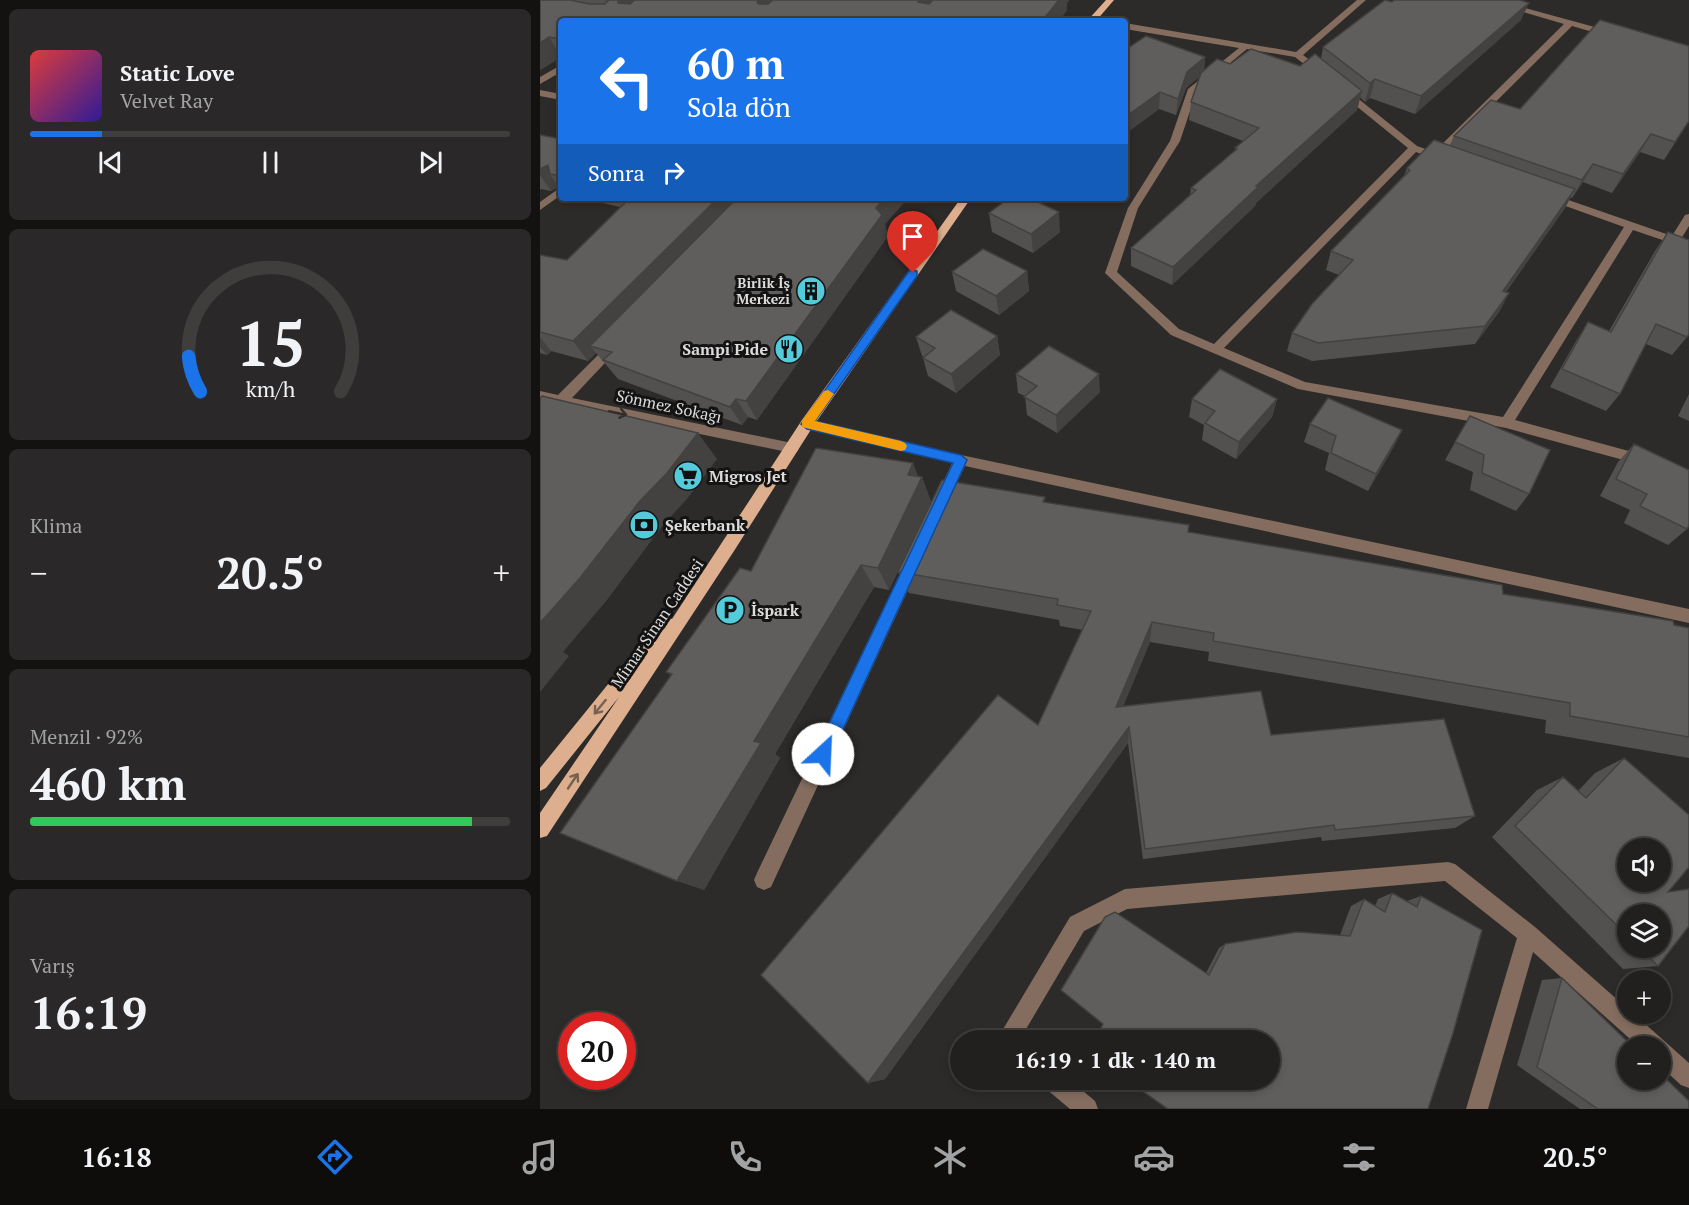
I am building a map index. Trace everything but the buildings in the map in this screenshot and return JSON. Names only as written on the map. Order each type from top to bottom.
[{"type":"main road","points":[[1095,18],[1110,0]]},
{"type":"main road","name":"Mimar Sinan Caddesi","points":[[540,829],[729,547],[807,424],[964,201]]},
{"type":"main road","points":[[540,782],[729,547]]},
{"type":"street","points":[[1298,55],[1362,0]]},
{"type":"street","points":[[1486,0],[1624,38]]},
{"type":"street","points":[[1436,156],[1570,23]]},
{"type":"street","points":[[1128,26],[1298,55],[1414,148],[1447,160]]},
{"type":"street","points":[[1246,46],[1193,89],[1174,141],[1132,208],[1111,273],[1175,332],[1303,387],[1506,423],[1652,464]]},
{"type":"street","points":[[540,81],[558,70]]},
{"type":"street","points":[[540,93],[558,96]]},
{"type":"street","points":[[1216,350],[1414,148]]},
{"type":"street","points":[[541,205],[558,192]]},
{"type":"street","points":[[1544,195],[1689,246]]},
{"type":"street","points":[[1675,241],[1689,217]]},
{"type":"street","points":[[1506,423],[1631,225]]},
{"type":"street","points":[[540,423],[626,333]]},
{"type":"street","name":"Sönmez Sokağı","points":[[540,396],[792,448]]},
{"type":"street","points":[[807,424],[961,460],[1689,616]]},
{"type":"street","points":[[936,514],[961,460]]},
{"type":"street","points":[[764,880],[920,546]]},
{"type":"street","points":[[1014,1030],[1077,924],[1125,899],[1448,871],[1528,934],[1643,1036]]},
{"type":"street","points":[[1478,1109],[1528,934]]},
{"type":"street","points":[[1671,1061],[1689,1077]]},
{"type":"street","points":[[1065,1090],[1087,1109]]},
{"type":"slow traffic","points":[[828,394],[807,424],[901,446]]},
{"type":"place","name":"Birlik İş Merkezi","points":[[811,291]]},
{"type":"place","name":"Sampi Pide","points":[[789,349]]},
{"type":"place","name":"Migros Jet","points":[[688,476]]},
{"type":"place","name":"Şekerbank","points":[[644,525]]},
{"type":"place","name":"İspark","points":[[730,610]]},
{"type":"route","points":[[823,754],[961,460],[807,424],[913,273]]}]
